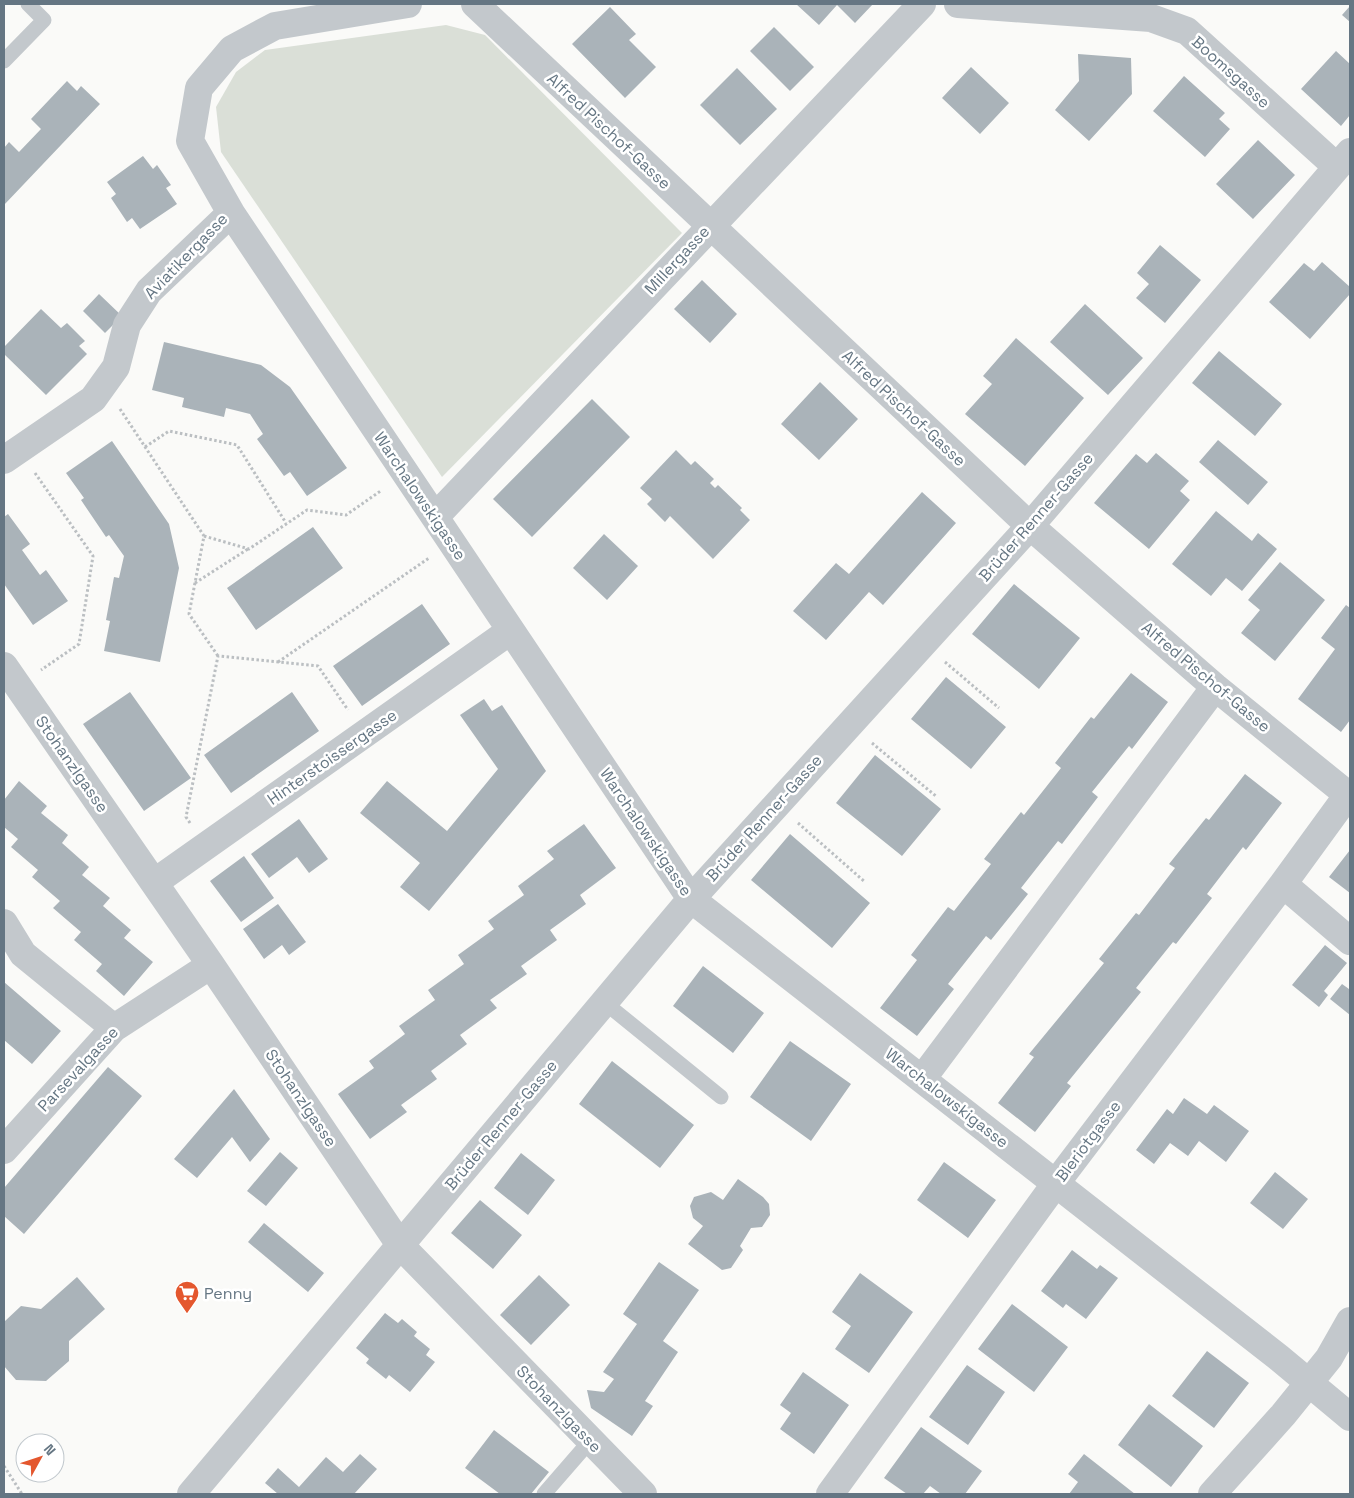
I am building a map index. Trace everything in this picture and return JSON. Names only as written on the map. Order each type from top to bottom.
[{"type":"street","name":"Aviatikergasse","points":[[12,455],[93,399],[116,367],[127,325],[149,291],[231,213],[190,141],[199,88],[232,49],[275,26],[408,4]]},
{"type":"street","name":"Alfred Pischof-Gasse","points":[[475,4],[1030,526],[1215,686],[1349,793]]},
{"type":"street","name":"Millergasse","points":[[435,517],[709,226],[922,4]]},
{"type":"street","name":"Boomsgasse","points":[[958,4],[1151,18],[1187,31],[1343,160]]},
{"type":"street","name":"Brüder Renner-Gasse","points":[[191,1494],[691,899],[1030,526],[1343,160]]},
{"type":"street","name":"Warchalowskigasse","points":[[231,213],[510,632],[691,899],[1056,1183],[1350,1417]]},
{"type":"street","name":"Hinterstoissergasse","points":[[155,882],[510,632]]},
{"type":"street","name":"Stohanzlgasse","points":[[11,676],[155,882],[400,1245],[643,1494]]},
{"type":"street","points":[[922,1079],[1215,686]]},
{"type":"street","name":"Bleriotgasse","points":[[830,1494],[1056,1183],[1283,884],[1349,793]]},
{"type":"street","points":[[1283,884],[1350,941]]},
{"type":"street","points":[[4,923],[23,954],[114,1028]]},
{"type":"street","name":"Parsevalgasse","points":[[4,1150],[114,1028],[211,965]]},
{"type":"street","points":[[1212,1494],[1329,1358],[1350,1321]]},
{"type":"lane","points":[[4,61],[44,20],[28,4]]},
{"type":"lane","points":[[604,1002],[721,1098]]},
{"type":"lane","points":[[544,1494],[590,1441]]},
{"type":"path","points":[[104,384],[204,536],[249,549]]},
{"type":"path","points":[[145,447],[169,431],[237,445],[286,523]]},
{"type":"path","points":[[11,676],[79,644],[93,556],[12,455]]},
{"type":"path","points":[[195,583],[307,510],[346,515],[406,474]]},
{"type":"path","points":[[204,536],[188,614],[218,656],[186,817],[206,846]]},
{"type":"path","points":[[277,662],[451,542]]},
{"type":"path","points":[[923,643],[999,708]]},
{"type":"path","points":[[218,656],[318,666],[365,734]]},
{"type":"path","points":[[849,723],[937,797]]},
{"type":"path","points":[[776,804],[865,882]]},
{"type":"path","points":[[4,1466],[22,1494]]},
{"type":"shaded area","points":[[446,25],[485,35],[682,233],[442,477],[221,152],[216,107],[236,72],[265,50]]},
{"type":"building","points":[[796,4],[873,4],[855,23],[837,5],[819,25]]},
{"type":"building","points":[[1350,6],[1350,22],[1342,15]]},
{"type":"building","points":[[610,7],[636,34],[629,40],[656,67],[625,98],[572,44]]},
{"type":"building","points":[[774,27],[814,67],[790,91],[750,51]]},
{"type":"building","points":[[1336,51],[1350,64],[1350,115],[1341,126],[1301,89]]},
{"type":"building","points":[[1078,54],[1131,58],[1132,94],[1089,141],[1055,110],[1079,81]]},
{"type":"building","points":[[971,67],[1009,103],[980,134],[942,98]]},
{"type":"building","points":[[737,68],[777,109],[740,145],[700,105]]},
{"type":"building","points":[[1184,76],[1225,113],[1219,119],[1230,129],[1205,157],[1153,111]]},
{"type":"building","points":[[67,81],[77,91],[81,86],[100,104],[4,205],[4,148],[9,142],[19,152],[41,129],[31,119]]},
{"type":"building","points":[[1258,140],[1295,175],[1253,219],[1216,184]]},
{"type":"building","points":[[143,156],[153,169],[157,165],[171,185],[166,188],[177,204],[140,229],[132,218],[127,222],[111,198],[116,194],[107,182]]},
{"type":"building","points":[[1160,245],[1201,280],[1165,323],[1136,298],[1149,284],[1137,273]]},
{"type":"building","points":[[1322,262],[1350,287],[1350,294],[1310,339],[1269,302],[1304,263],[1314,271]]},
{"type":"building","points":[[702,280],[737,314],[710,343],[674,309]]},
{"type":"building","points":[[99,294],[122,316],[105,333],[83,311]]},
{"type":"building","points":[[1085,304],[1143,358],[1108,395],[1050,342]]},
{"type":"building","points":[[41,309],[61,328],[67,323],[85,341],[79,346],[87,354],[46,395],[4,354],[4,347]]},
{"type":"building","points":[[1016,338],[1084,398],[1025,466],[965,414],[992,384],[983,376]]},
{"type":"building","points":[[164,342],[261,365],[290,387],[347,468],[307,496],[290,472],[284,476],[257,439],[263,434],[250,414],[226,408],[224,417],[182,407],[184,398],[152,390]]},
{"type":"building","points":[[1219,351],[1282,404],[1255,436],[1192,383]]},
{"type":"building","points":[[820,382],[858,419],[819,460],[781,424]]},
{"type":"building","points":[[592,399],[630,437],[532,537],[493,499]]},
{"type":"building","points":[[1218,440],[1268,482],[1248,505],[1199,462]]},
{"type":"building","points":[[112,441],[169,524],[179,568],[160,662],[104,651],[110,621],[106,620],[114,577],[119,578],[124,556],[109,535],[106,537],[81,500],[84,498],[66,473]]},
{"type":"building","points":[[676,450],[691,465],[695,461],[714,479],[710,483],[715,488],[718,485],[742,508],[740,510],[750,520],[713,559],[670,516],[665,522],[647,504],[652,499],[640,488]]},
{"type":"building","points":[[1156,453],[1189,481],[1180,491],[1190,500],[1149,549],[1094,503],[1136,454],[1147,463]]},
{"type":"building","points":[[922,492],[956,523],[883,605],[869,592],[826,640],[793,611],[836,563],[849,574]]},
{"type":"building","points":[[1216,511],[1252,541],[1258,533],[1277,549],[1242,591],[1226,578],[1211,596],[1172,564]]},
{"type":"building","points":[[8,514],[30,544],[22,550],[40,575],[46,570],[68,601],[33,625],[4,584],[4,517]]},
{"type":"building","points":[[313,527],[343,568],[256,630],[227,588]]},
{"type":"building","points":[[604,534],[638,566],[607,600],[573,568]]},
{"type":"building","points":[[1280,562],[1325,600],[1275,661],[1241,633],[1260,610],[1248,600]]},
{"type":"building","points":[[1014,584],[1080,638],[1039,689],[972,634]]},
{"type":"building","points":[[422,604],[450,644],[362,706],[333,666]]},
{"type":"building","points":[[1346,605],[1350,608],[1350,720],[1341,732],[1298,699],[1335,649],[1321,638]]},
{"type":"building","points":[[1131,673],[1168,702],[1132,749],[1129,746],[1092,792],[1098,797],[1062,844],[1058,841],[1021,888],[1028,894],[991,940],[986,936],[948,984],[954,989],[917,1036],[880,1008],[917,960],[911,955],[948,907],[954,911],[991,864],[984,859],[1021,812],[1024,815],[1061,768],[1055,763],[1091,717],[1094,719]]},
{"type":"building","points":[[946,677],[1006,727],[971,769],[911,719]]},
{"type":"building","points":[[130,692],[191,778],[144,811],[83,724]]},
{"type":"building","points":[[292,692],[319,731],[231,793],[204,755]]},
{"type":"building","points":[[484,699],[492,711],[502,705],[546,771],[429,911],[400,887],[420,863],[360,813],[387,781],[447,831],[498,769],[460,715]]},
{"type":"building","points":[[875,755],[941,809],[902,856],[836,803]]},
{"type":"building","points":[[1245,774],[1282,803],[1246,850],[1243,847],[1207,894],[1212,898],[1176,944],[1173,942],[1136,988],[1141,992],[1067,1083],[1071,1086],[1035,1132],[998,1103],[1034,1057],[1029,1054],[1104,963],[1099,959],[1136,913],[1139,915],[1175,868],[1169,864],[1206,818],[1209,820]]},
{"type":"building","points":[[19,781],[47,806],[41,813],[68,835],[62,843],[89,867],[82,875],[110,898],[103,906],[131,930],[124,938],[153,962],[124,996],[96,971],[102,964],[74,940],[81,932],[53,908],[60,901],[32,877],[38,870],[11,847],[18,839],[4,827],[4,800]]},
{"type":"building","points":[[299,819],[328,859],[309,873],[297,857],[269,878],[251,854]]},
{"type":"building","points":[[584,824],[616,868],[580,895],[586,904],[550,930],[557,940],[521,966],[527,974],[490,1000],[497,1008],[460,1035],[467,1044],[431,1071],[437,1079],[401,1105],[407,1112],[370,1139],[338,1094],[374,1068],[369,1061],[405,1034],[399,1026],[435,1000],[428,990],[464,964],[458,955],[494,929],[488,921],[524,895],[518,886],[554,859],[547,851]]},
{"type":"building","points":[[790,834],[870,903],[832,948],[751,880]]},
{"type":"building","points":[[1350,850],[1350,893],[1329,877]]},
{"type":"building","points":[[244,856],[274,898],[241,922],[210,881]]},
{"type":"building","points":[[278,904],[306,942],[289,955],[282,945],[264,959],[243,929]]},
{"type":"building","points":[[1325,945],[1347,963],[1324,991],[1328,995],[1319,1007],[1292,985]]},
{"type":"building","points":[[703,966],[764,1013],[733,1053],[673,1006]]},
{"type":"building","points":[[4,982],[61,1031],[32,1064],[4,1040]]},
{"type":"building","points":[[1342,984],[1349,989],[1350,987],[1350,1015],[1330,999]]},
{"type":"building","points":[[790,1041],[851,1084],[811,1141],[750,1097]]},
{"type":"building","points":[[612,1061],[694,1125],[660,1168],[579,1104]]},
{"type":"building","points":[[108,1067],[142,1096],[24,1234],[4,1216],[4,1188]]},
{"type":"building","points":[[234,1089],[270,1139],[250,1162],[232,1137],[197,1178],[174,1159]]},
{"type":"building","points":[[1184,1098],[1207,1114],[1214,1105],[1249,1131],[1226,1162],[1199,1141],[1188,1156],[1170,1143],[1154,1164],[1136,1150],[1167,1109],[1173,1114]]},
{"type":"building","points":[[280,1152],[298,1168],[266,1206],[247,1191]]},
{"type":"building","points":[[521,1153],[555,1180],[528,1215],[494,1188]]},
{"type":"building","points":[[944,1162],[996,1200],[968,1238],[917,1200]]},
{"type":"building","points":[[1275,1172],[1308,1199],[1283,1229],[1250,1203]]},
{"type":"building","points":[[738,1179],[763,1197],[769,1204],[770,1215],[762,1227],[751,1228],[740,1246],[743,1250],[731,1268],[722,1270],[688,1244],[703,1226],[693,1218],[690,1206],[694,1197],[711,1192],[723,1200]]},
{"type":"building","points":[[480,1200],[522,1235],[493,1269],[451,1233]]},
{"type":"building","points":[[264,1223],[324,1273],[308,1292],[248,1242]]},
{"type":"building","points":[[1072,1250],[1097,1269],[1100,1265],[1118,1278],[1086,1319],[1066,1304],[1063,1308],[1041,1291]]},
{"type":"building","points":[[659,1262],[699,1290],[663,1341],[678,1352],[645,1401],[653,1406],[632,1436],[591,1408],[587,1390],[604,1392],[614,1379],[603,1372],[637,1324],[623,1314]]},
{"type":"building","points":[[860,1273],[913,1312],[869,1373],[835,1349],[851,1326],[832,1312]]},
{"type":"building","points":[[539,1275],[570,1305],[531,1345],[500,1315]]},
{"type":"building","points":[[77,1277],[105,1309],[69,1341],[69,1361],[46,1381],[16,1380],[4,1366],[4,1322],[21,1306],[41,1309]]},
{"type":"building","points":[[1012,1304],[1068,1347],[1034,1392],[978,1349]]},
{"type":"building","points":[[385,1313],[398,1323],[402,1319],[417,1332],[414,1336],[430,1349],[426,1355],[435,1362],[410,1392],[389,1375],[386,1379],[366,1363],[369,1359],[356,1348]]},
{"type":"building","points":[[1207,1351],[1249,1383],[1214,1428],[1172,1396]]},
{"type":"building","points":[[967,1365],[1005,1392],[968,1445],[929,1417]]},
{"type":"building","points":[[803,1372],[849,1405],[814,1454],[780,1429],[791,1413],[780,1405]]},
{"type":"building","points":[[1149,1404],[1203,1446],[1171,1487],[1118,1445]]},
{"type":"building","points":[[921,1427],[982,1471],[965,1494],[941,1494],[930,1486],[923,1494],[907,1494],[884,1478]]},
{"type":"building","points":[[494,1430],[549,1472],[531,1494],[500,1494],[465,1468]]},
{"type":"building","points":[[360,1454],[377,1469],[354,1494],[278,1494],[265,1483],[278,1468],[299,1487],[326,1457],[343,1472]]},
{"type":"building","points":[[1084,1454],[1135,1494],[1069,1494],[1078,1482],[1068,1474]]},
{"type":"place","name":"Penny","points":[[187,1314]]}]
